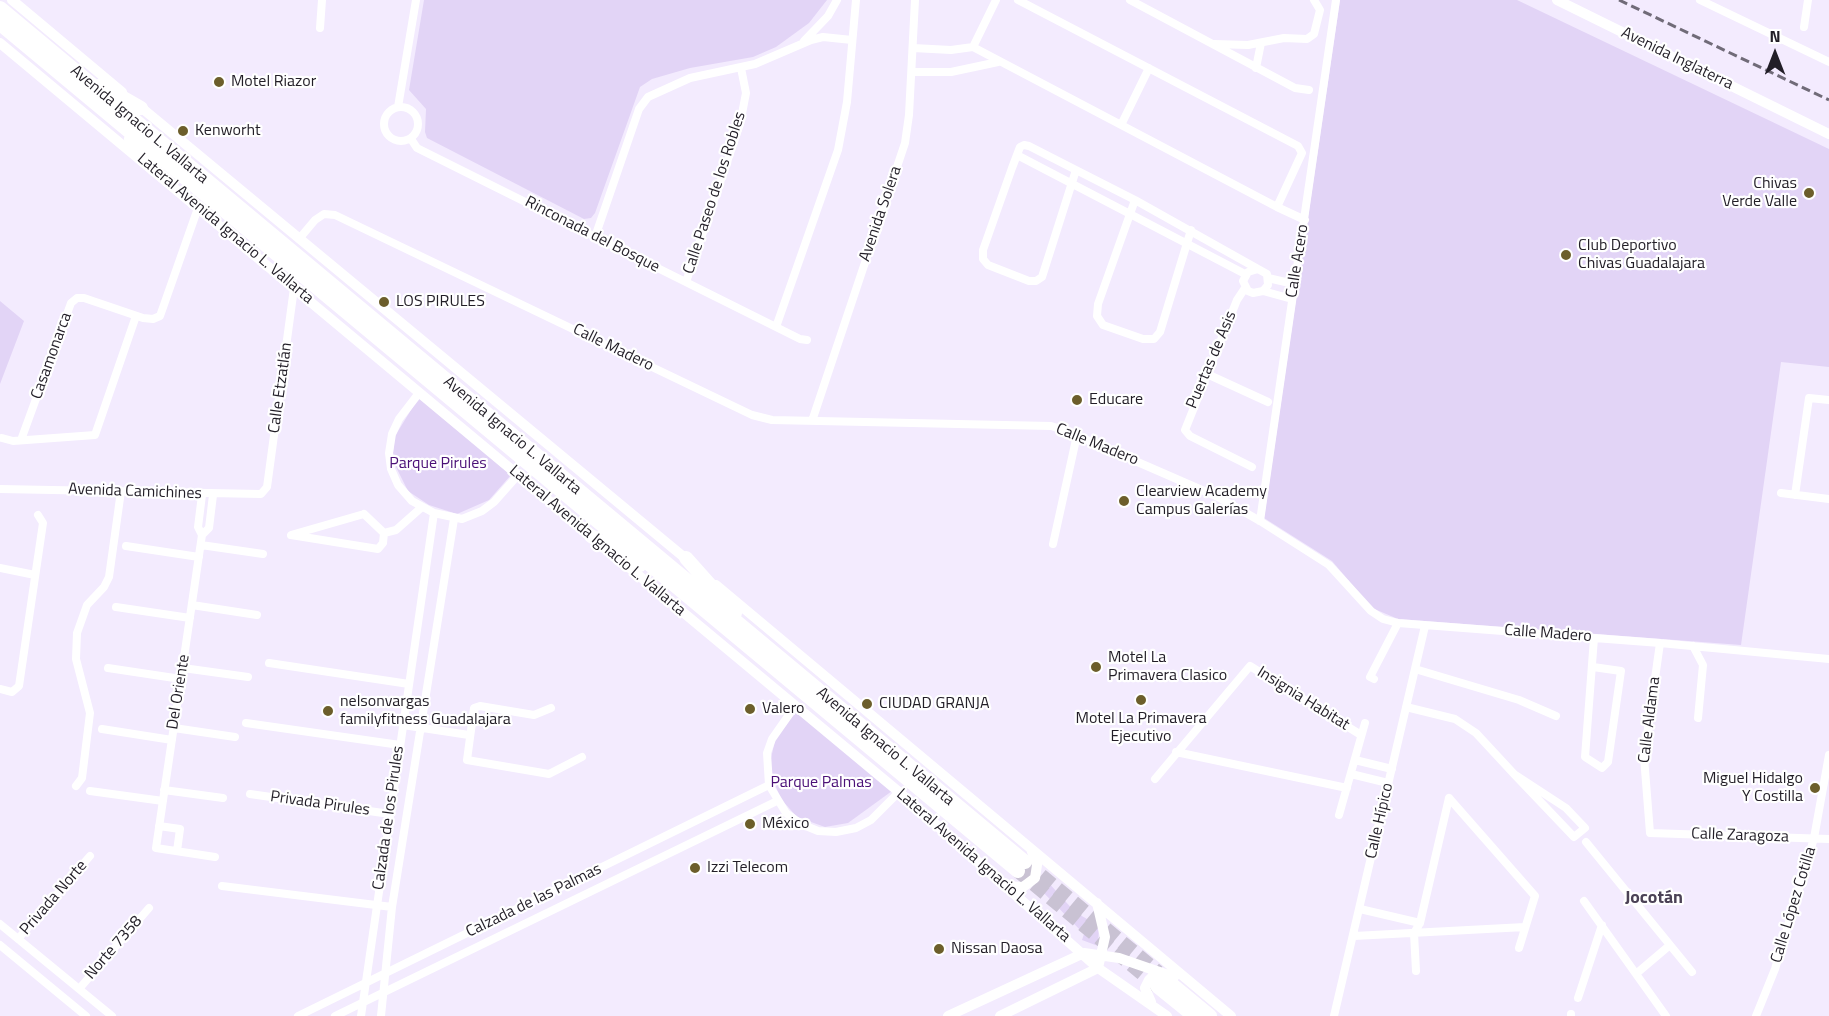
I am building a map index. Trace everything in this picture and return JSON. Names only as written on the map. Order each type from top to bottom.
[{"type":"highway","name":"Avenida Ignacio L. Vallarta","points":[[0,8],[771,652],[1022,867],[679,589],[0,24]]},
{"type":"highway","points":[[71,68],[141,108]]},
{"type":"highway","points":[[112,117],[154,168]]},
{"type":"highway","points":[[591,536],[679,589]]},
{"type":"highway","points":[[686,558],[771,652]]},
{"type":"highway","points":[[1160,978],[1194,1016]]},
{"type":"highway","points":[[1160,978],[1210,1016]]},
{"type":"street","points":[[12,0],[686,558]]},
{"type":"street","points":[[321,28],[322,0]]},
{"type":"street","points":[[398,107],[416,0]]},
{"type":"street","points":[[804,42],[828,16],[837,0]]},
{"type":"street","points":[[776,327],[838,150],[847,102],[856,0]]},
{"type":"street","name":"Avenida Solera","points":[[812,421],[905,143],[912,72],[915,0]]},
{"type":"street","points":[[973,47],[996,0]]},
{"type":"street","points":[[1018,0],[1298,146],[1302,153],[1277,207]]},
{"type":"street","points":[[1130,0],[1295,88],[1309,90]]},
{"type":"street","points":[[1210,44],[1248,45],[1311,37],[1320,10],[1314,0]]},
{"type":"street","name":"Calle Acero","points":[[1260,521],[1336,0]]},
{"type":"street","name":"Avenida Inglaterra","points":[[1557,0],[1829,134]]},
{"type":"street","points":[[1700,0],[1829,62]]},
{"type":"street","points":[[1804,27],[1808,0]]},
{"type":"street","points":[[594,237],[639,109],[648,97],[690,78],[741,68],[787,52],[804,42],[823,37],[852,40]]},
{"type":"street","name":"Lateral Avenida Ignacio L. Vallarta","points":[[0,43],[154,168],[198,208],[899,792],[1003,886],[1084,953],[1098,968],[1167,1016]]},
{"type":"street","points":[[1256,68],[1260,43]]},
{"type":"street","points":[[913,48],[951,50],[973,47],[1305,220]]},
{"type":"street","points":[[912,72],[951,72],[998,62]]},
{"type":"street","name":"Calle Paseo de los Robles","points":[[686,282],[740,124],[746,93],[741,68]]},
{"type":"street","points":[[1122,123],[1149,68]]},
{"type":"street","points":[[398,107],[405,107],[416,115],[418,128],[411,139],[400,142],[390,139],[384,131],[383,120],[388,111],[398,107]]},
{"type":"street","name":"Rinconada del Bosque","points":[[411,139],[417,148],[776,327],[807,340]]},
{"type":"street","points":[[1076,170],[1042,277],[1036,281],[1029,281],[988,265],[983,259],[983,250],[1020,147],[1029,146],[1135,200],[1191,230],[1258,268],[1268,278],[1294,284]]},
{"type":"street","points":[[1017,155],[1245,274]]},
{"type":"street","points":[[1135,200],[1098,304],[1097,316],[1103,325],[1143,339],[1154,339],[1160,332],[1191,230]]},
{"type":"street","name":"Casamonarca","points":[[21,440],[72,303],[76,298],[84,298],[136,316],[153,319],[163,312],[198,208]]},
{"type":"street","name":"Calle Madero","points":[[299,239],[315,220],[324,214],[335,215],[752,415],[772,420],[1051,426],[1077,435],[1218,497],[1260,521],[1329,565],[1371,611],[1383,619],[1425,626],[1660,643],[1829,659]]},
{"type":"street","points":[[1245,274],[1258,268]]},
{"type":"street","points":[[1245,274],[1245,288],[1253,294],[1263,291],[1292,299]]},
{"type":"street","points":[[1263,291],[1268,285],[1268,278]]},
{"type":"street","name":"Calle Etzatlán","points":[[267,487],[294,288]]},
{"type":"street","name":"Puertas de Asis","points":[[1245,288],[1237,300],[1185,430],[1190,436],[1252,467]]},
{"type":"street","points":[[2,438],[21,440],[95,435],[136,316]]},
{"type":"street","points":[[1207,374],[1268,402]]},
{"type":"street","points":[[419,393],[399,419],[392,434],[389,453],[391,469],[398,485],[412,501],[434,513],[454,519],[482,511],[504,492],[518,475]]},
{"type":"street","points":[[1795,495],[1809,398],[1829,400]]},
{"type":"street","points":[[1053,544],[1077,435]]},
{"type":"street","name":"Avenida Camichines","points":[[0,489],[252,496],[261,494],[267,487]]},
{"type":"street","points":[[76,786],[82,778],[90,713],[76,659],[77,633],[87,605],[104,587],[109,577],[121,491]]},
{"type":"street","points":[[1781,492],[1829,499]]},
{"type":"street","points":[[202,495],[198,527],[202,535],[208,528],[213,495]]},
{"type":"street","points":[[384,533],[396,530],[422,507]]},
{"type":"street","name":"Calzada de los Pirules","points":[[361,1016],[434,513]]},
{"type":"street","points":[[364,514],[384,533],[381,547],[374,550],[291,535],[364,514]]},
{"type":"street","points":[[0,688],[12,692],[19,686],[44,523],[38,515]]},
{"type":"street","name":"Calzada de los Pirules","points":[[381,1016],[392,907],[454,519]]},
{"type":"street","name":"Del Oriente","points":[[177,851],[156,848],[202,535]]},
{"type":"street","points":[[201,545],[263,554]]},
{"type":"street","points":[[126,546],[199,557]]},
{"type":"street","name":"Avenida Ignacio L. Vallarta","points":[[686,558],[1231,1016]]},
{"type":"street","points":[[0,568],[36,574]]},
{"type":"street","points":[[192,605],[257,615]]},
{"type":"street","points":[[116,607],[190,618]]},
{"type":"street","points":[[1374,679],[1370,677],[1398,623]]},
{"type":"street","name":"Calle Hípico","points":[[1334,1016],[1425,626]]},
{"type":"street","points":[[1593,667],[1621,670],[1608,762],[1602,768],[1585,757],[1594,638]]},
{"type":"street","name":"Calle Aldama","points":[[1650,833],[1644,757],[1660,643]]},
{"type":"street","points":[[1693,646],[1703,665],[1698,718]]},
{"type":"street","points":[[269,663],[409,684]]},
{"type":"street","name":"Insignia Habitat","points":[[1155,779],[1250,666],[1361,735]]},
{"type":"street","points":[[108,668],[181,679]]},
{"type":"street","points":[[183,668],[248,677]]},
{"type":"street","points":[[1415,669],[1519,699],[1556,717]]},
{"type":"street","points":[[551,708],[534,715],[480,706],[472,713],[467,760],[472,763],[549,774],[582,757]]},
{"type":"street","points":[[795,706],[772,739],[767,753],[769,785],[786,813],[801,824],[818,831],[836,832],[856,828],[871,820],[899,792]]},
{"type":"street","points":[[1406,706],[1455,720],[1476,733],[1514,774],[1574,837],[1585,828],[1566,808],[1514,774]]},
{"type":"street","points":[[246,723],[400,745]]},
{"type":"street","name":"Insignia Habitat","points":[[1340,815],[1365,723]]},
{"type":"street","points":[[403,725],[469,735]]},
{"type":"street","points":[[174,728],[235,737]]},
{"type":"street","points":[[102,729],[172,740]]},
{"type":"street","points":[[1176,752],[1347,788]]},
{"type":"street","name":"Calle López Cotilla","points":[[1756,1016],[1775,969],[1814,838],[1829,755]]},
{"type":"street","points":[[1355,760],[1392,769]]},
{"type":"street","points":[[1351,774],[1388,783]]},
{"type":"street","name":"Calzada de las Palmas","points":[[298,1016],[769,785]]},
{"type":"street","points":[[90,790],[163,801]]},
{"type":"street","points":[[164,790],[223,798]]},
{"type":"street","name":"Privada Pirules","points":[[250,794],[390,814]]},
{"type":"street","points":[[1416,971],[1414,933],[1420,923],[1449,798],[1534,896],[1519,948]]},
{"type":"street","name":"Calzada de las Palmas","points":[[334,1016],[777,801]]},
{"type":"street","points":[[159,826],[180,829],[177,851],[215,857]]},
{"type":"street","name":"Calle Zaragoza","points":[[1650,833],[1711,837],[1829,839]]},
{"type":"street","points":[[1586,842],[1692,972]]},
{"type":"street","points":[[1003,886],[1023,887],[1035,878],[1037,865],[1030,847]]},
{"type":"street","name":"Privada Norte","points":[[18,939],[90,856]]},
{"type":"street","points":[[570,883],[578,898]]},
{"type":"street","points":[[222,886],[392,907]]},
{"type":"street","points":[[1584,901],[1666,1016]]},
{"type":"street","points":[[1000,1016],[1098,968],[1103,954],[1105,928],[1097,903]]},
{"type":"street","name":"Norte 7358","points":[[79,989],[150,908]]},
{"type":"street","points":[[1360,909],[1420,923]]},
{"type":"street","points":[[0,924],[112,1016]]},
{"type":"street","points":[[1578,998],[1602,925]]},
{"type":"street","points":[[1354,936],[1525,927]]},
{"type":"street","points":[[0,945],[86,1016]]},
{"type":"street","points":[[1637,973],[1670,945]]},
{"type":"street","points":[[948,1016],[1084,953],[1103,954],[1160,978],[1194,985]]},
{"type":"street","points":[[1152,1004],[1145,988],[1149,980],[1160,978]]},
{"type":"green space","points":[[424,0],[827,0],[809,23],[776,47],[753,57],[690,68],[652,79],[640,87],[595,213],[591,218],[584,219],[427,138],[426,109],[409,90]]},
{"type":"green space","name":"Club Deportivo Chivas Guadalajara","points":[[1340,0],[1517,0],[1829,149],[1829,367],[1781,362],[1741,645],[1398,619],[1372,608],[1332,561],[1264,518]]},
{"type":"green space","points":[[0,301],[24,321],[0,384]]},
{"type":"green space","name":"Parque Pirules","points":[[419,397],[511,475],[489,500],[457,514],[429,505],[408,491],[396,467],[393,453],[395,436]]},
{"type":"green space","name":"Parque Palmas","points":[[796,712],[892,791],[848,823],[825,827],[797,817],[781,799],[770,763],[775,740]]},
{"type":"green space","points":[[1047,881],[1075,912],[1099,926],[1098,946],[1082,940],[1084,934],[1038,887]]},
{"type":"tunnel","points":[[1025,862],[1158,972]]},
{"type":"tunnel","points":[[1018,871],[1157,986]]},
{"type":"railway","points":[[1619,0],[1829,100]]},
{"type":"place","name":"Motel Riazor","points":[[219,82]]},
{"type":"place","name":"Kenworht","points":[[183,131]]},
{"type":"place","name":"Chivas Verde Valle","points":[[1809,193]]},
{"type":"place","name":"Club Deportivo Chivas Guadalajara","points":[[1566,255]]},
{"type":"place","name":"LOS PIRULES","points":[[384,302]]},
{"type":"place","name":"Educare","points":[[1077,400]]},
{"type":"place","name":"Clearview Academy Campus Galerías","points":[[1124,501]]},
{"type":"place","name":"Motel La Primavera Clasico","points":[[1096,667]]},
{"type":"place","name":"Motel La Primavera Ejecutivo","points":[[1141,700]]},
{"type":"place","name":"CIUDAD GRANJA","points":[[867,704]]},
{"type":"place","name":"Valero","points":[[750,709]]},
{"type":"place","name":"nelsonvargas familyfitness Guadalajara","points":[[328,711]]},
{"type":"place","name":"Miguel Hidalgo Y Costilla","points":[[1815,788]]},
{"type":"place","name":"México","points":[[750,824]]},
{"type":"place","name":"Izzi Telecom","points":[[695,868]]},
{"type":"place","name":"Nissan Daosa","points":[[939,949]]},
{"type":"district","name":"Jocotán","points":[[1654,899]]}]
